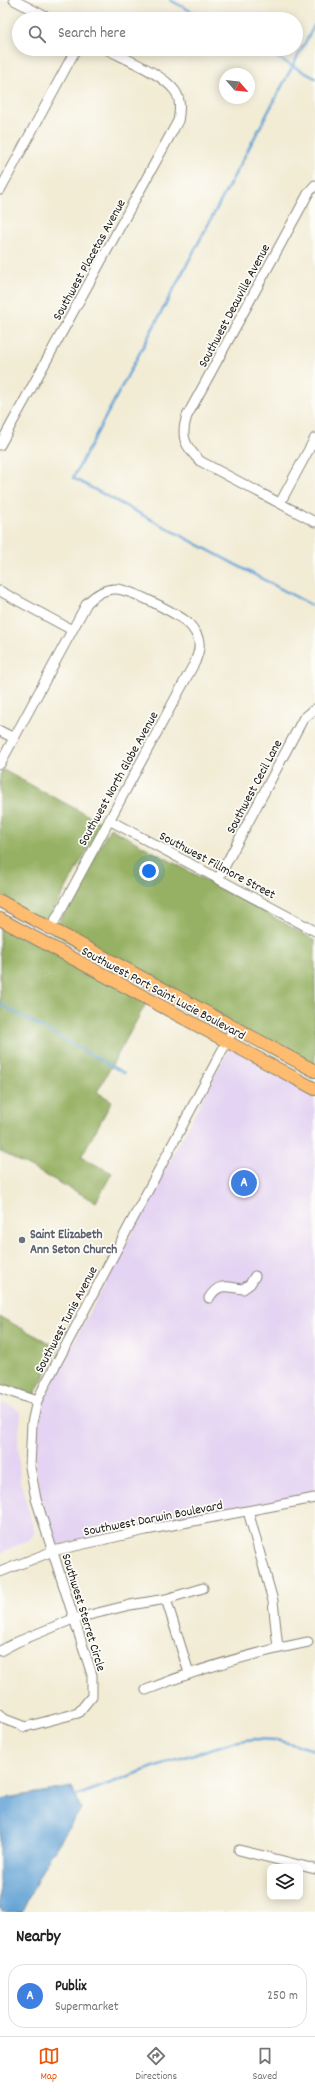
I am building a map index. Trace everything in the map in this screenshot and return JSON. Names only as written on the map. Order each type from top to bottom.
[{"type":"main road","name":"Southwest Port Saint Lucie Boulevard","points":[[0,901],[315,1071]]},
{"type":"main road","name":"Southwest Port Saint Lucie Boulevard","points":[[0,919],[315,1089]]},
{"type":"street","points":[[14,0],[37,12]]},
{"type":"street","points":[[0,190],[72,56]]},
{"type":"street","name":"Southwest Placetas Avenue","points":[[0,445],[175,128],[180,113],[178,97],[169,84],[160,77],[120,56]]},
{"type":"street","name":"Southwest Deauville Avenue","points":[[280,503],[200,461],[190,451],[185,441],[183,429],[187,416],[309,192],[315,184]]},
{"type":"street","points":[[315,438],[280,503],[315,522]]},
{"type":"street","name":"Southwest North Globe Avenue","points":[[51,928],[195,662],[200,648],[198,638],[193,628],[183,620],[130,592],[116,589],[96,594],[87,603],[72,630]]},
{"type":"street","points":[[0,591],[72,630],[0,764]]},
{"type":"street","name":"Southwest Cecil Lane","points":[[218,879],[303,719],[315,709]]},
{"type":"street","points":[[0,731],[14,738]]},
{"type":"street","name":"Southwest Fillmore Street","points":[[109,820],[315,931]]},
{"type":"street","name":"Southwest Tunis Avenue","points":[[53,1551],[36,1499],[30,1467],[32,1423],[37,1401],[234,1028]]},
{"type":"street","points":[[209,1298],[214,1291],[220,1287],[244,1289],[250,1284],[255,1276]]},
{"type":"street","points":[[0,1388],[37,1401]]},
{"type":"street","name":"Southwest Darwin Boulevard","points":[[0,1572],[53,1551],[146,1530],[248,1512],[315,1498]]},
{"type":"street","points":[[248,1512],[273,1601],[278,1648]]},
{"type":"street","name":"Southwest Sterret Circle","points":[[0,1714],[4,1719],[25,1726],[78,1713],[92,1696],[92,1674],[53,1551]]},
{"type":"street","points":[[0,1651],[17,1642],[74,1619],[130,1605],[166,1599],[203,1588]]},
{"type":"street","points":[[166,1599],[189,1672]]},
{"type":"street","points":[[146,1690],[189,1672],[278,1648],[308,1642]]},
{"type":"street","points":[[239,1850],[315,1869]]},
{"type":"shaded area","points":[[232,1043],[315,1087],[315,1493],[144,1526],[56,1546],[41,1498],[35,1467],[37,1424],[42,1403]]},
{"type":"shaded area","points":[[0,1403],[15,1407],[21,1414],[18,1439],[20,1480],[34,1529],[34,1534],[29,1540],[0,1553]]},
{"type":"green space","points":[[3,770],[102,823],[44,928],[0,904],[0,775]]},
{"type":"green space","points":[[110,828],[315,940],[315,1074],[53,933]]},
{"type":"green space","points":[[0,914],[148,1000],[97,1092],[112,1101],[81,1157],[112,1173],[96,1202],[0,1151]]},
{"type":"green space","points":[[0,1317],[59,1348],[34,1395],[0,1383]]},
{"type":"water","points":[[72,1787],[81,1809],[43,1868],[22,1912],[2,1912],[0,1906],[0,1799]]},
{"type":"waterway","points":[[170,0],[193,12]]},
{"type":"waterway","points":[[303,47],[315,24]]},
{"type":"waterway","points":[[274,56],[315,78]]},
{"type":"waterway","points":[[298,56],[73,478],[315,607]]},
{"type":"waterway","points":[[0,1004],[124,1073]]},
{"type":"waterway","points":[[76,1796],[159,1765],[233,1742],[254,1739],[276,1740],[315,1750]]},
{"type":"place","name":"Publix","points":[[244,1183]]},
{"type":"place","name":"Saint Elizabeth Ann Seton Church","points":[[22,1240]]}]
